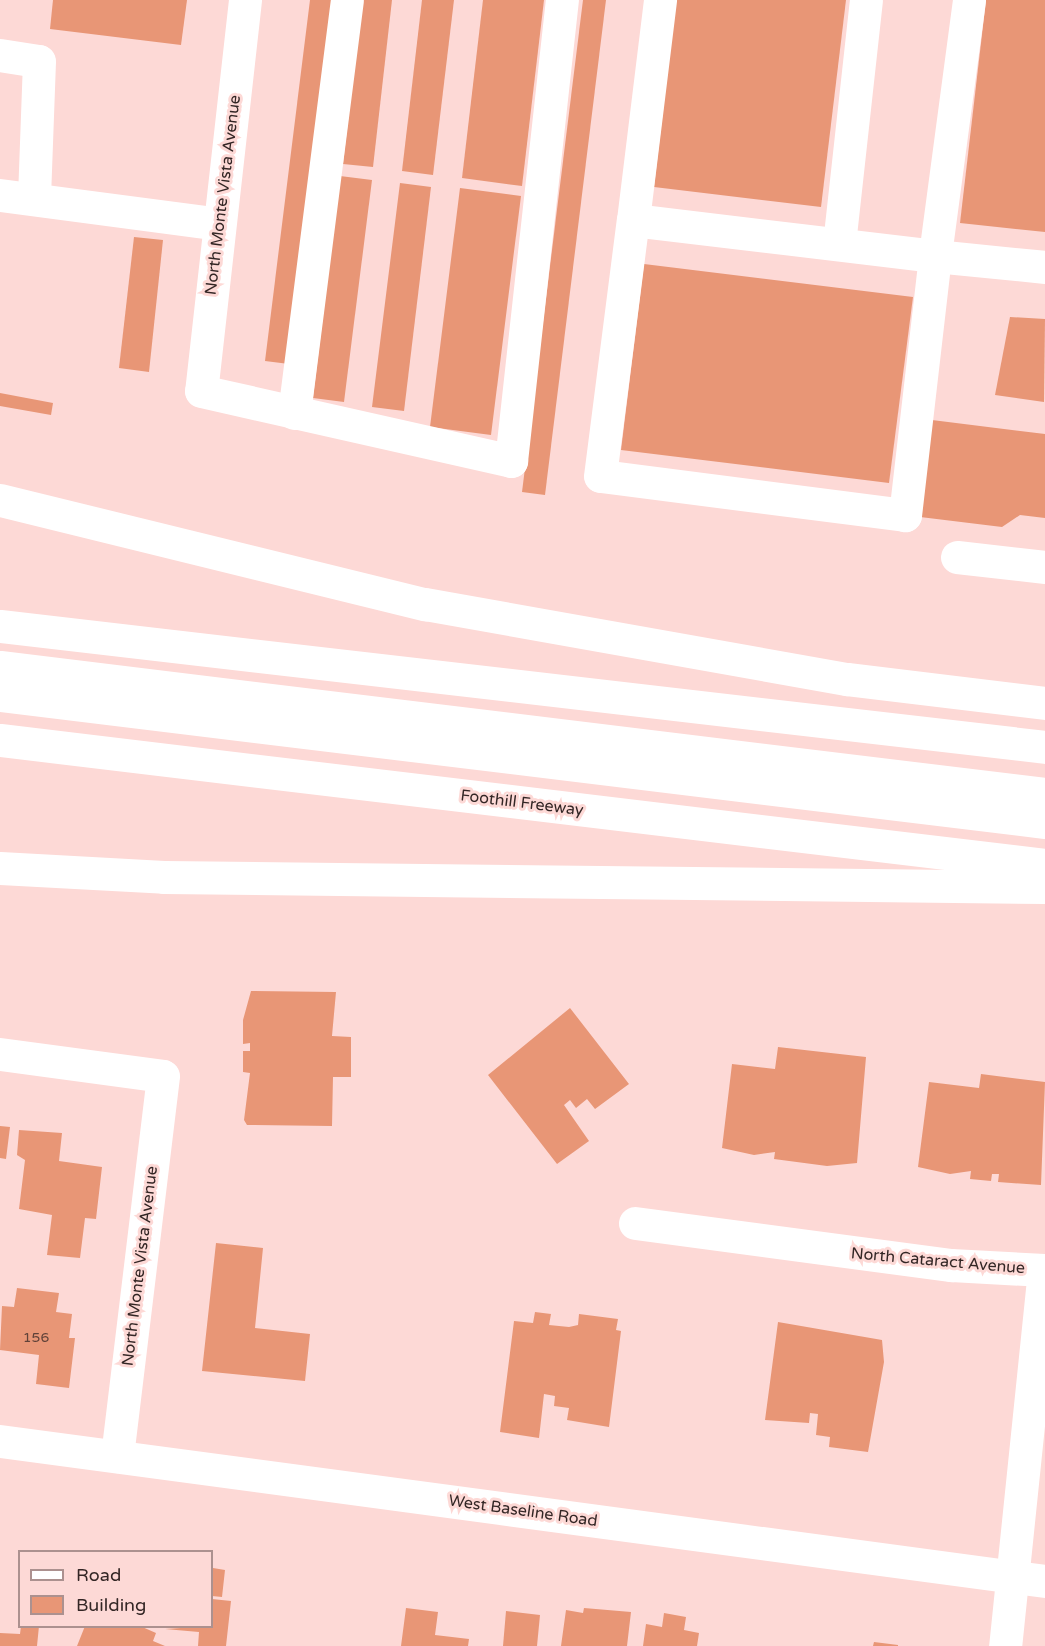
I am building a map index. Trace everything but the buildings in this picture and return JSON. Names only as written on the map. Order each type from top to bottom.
[{"type":"main road","name":"North Monte Vista Avenue","points":[[245,0],[201,391],[294,413]]},
{"type":"main road","points":[[347,0],[294,413],[511,462],[562,0]]},
{"type":"main road","points":[[660,0],[600,476],[905,515],[935,256],[969,0]]},
{"type":"main road","points":[[839,244],[866,0]]},
{"type":"main road","points":[[0,55],[39,61],[34,198]]},
{"type":"main road","points":[[0,195],[219,224]]},
{"type":"main road","points":[[633,220],[1045,267]]},
{"type":"main road","points":[[0,500],[425,604],[847,679],[1045,703]]},
{"type":"main road","points":[[957,557],[1045,567]]},
{"type":"main road","points":[[0,626],[1045,747]]},
{"type":"main road","points":[[0,667],[1045,794]]},
{"type":"main road","points":[[0,695],[1045,822]]},
{"type":"main road","name":"Foothill Freeway","points":[[0,740],[1045,866]]},
{"type":"main road","points":[[0,868],[176,877],[1045,887]]},
{"type":"main road","name":"North Monte Vista Avenue","points":[[0,1054],[163,1076],[117,1456]]},
{"type":"main road","name":"North Cataract Avenue","points":[[635,1223],[951,1265],[1044,1270],[1010,1577],[1005,1646]]},
{"type":"main road","name":"West Baseline Road","points":[[0,1441],[1045,1581]]}]
